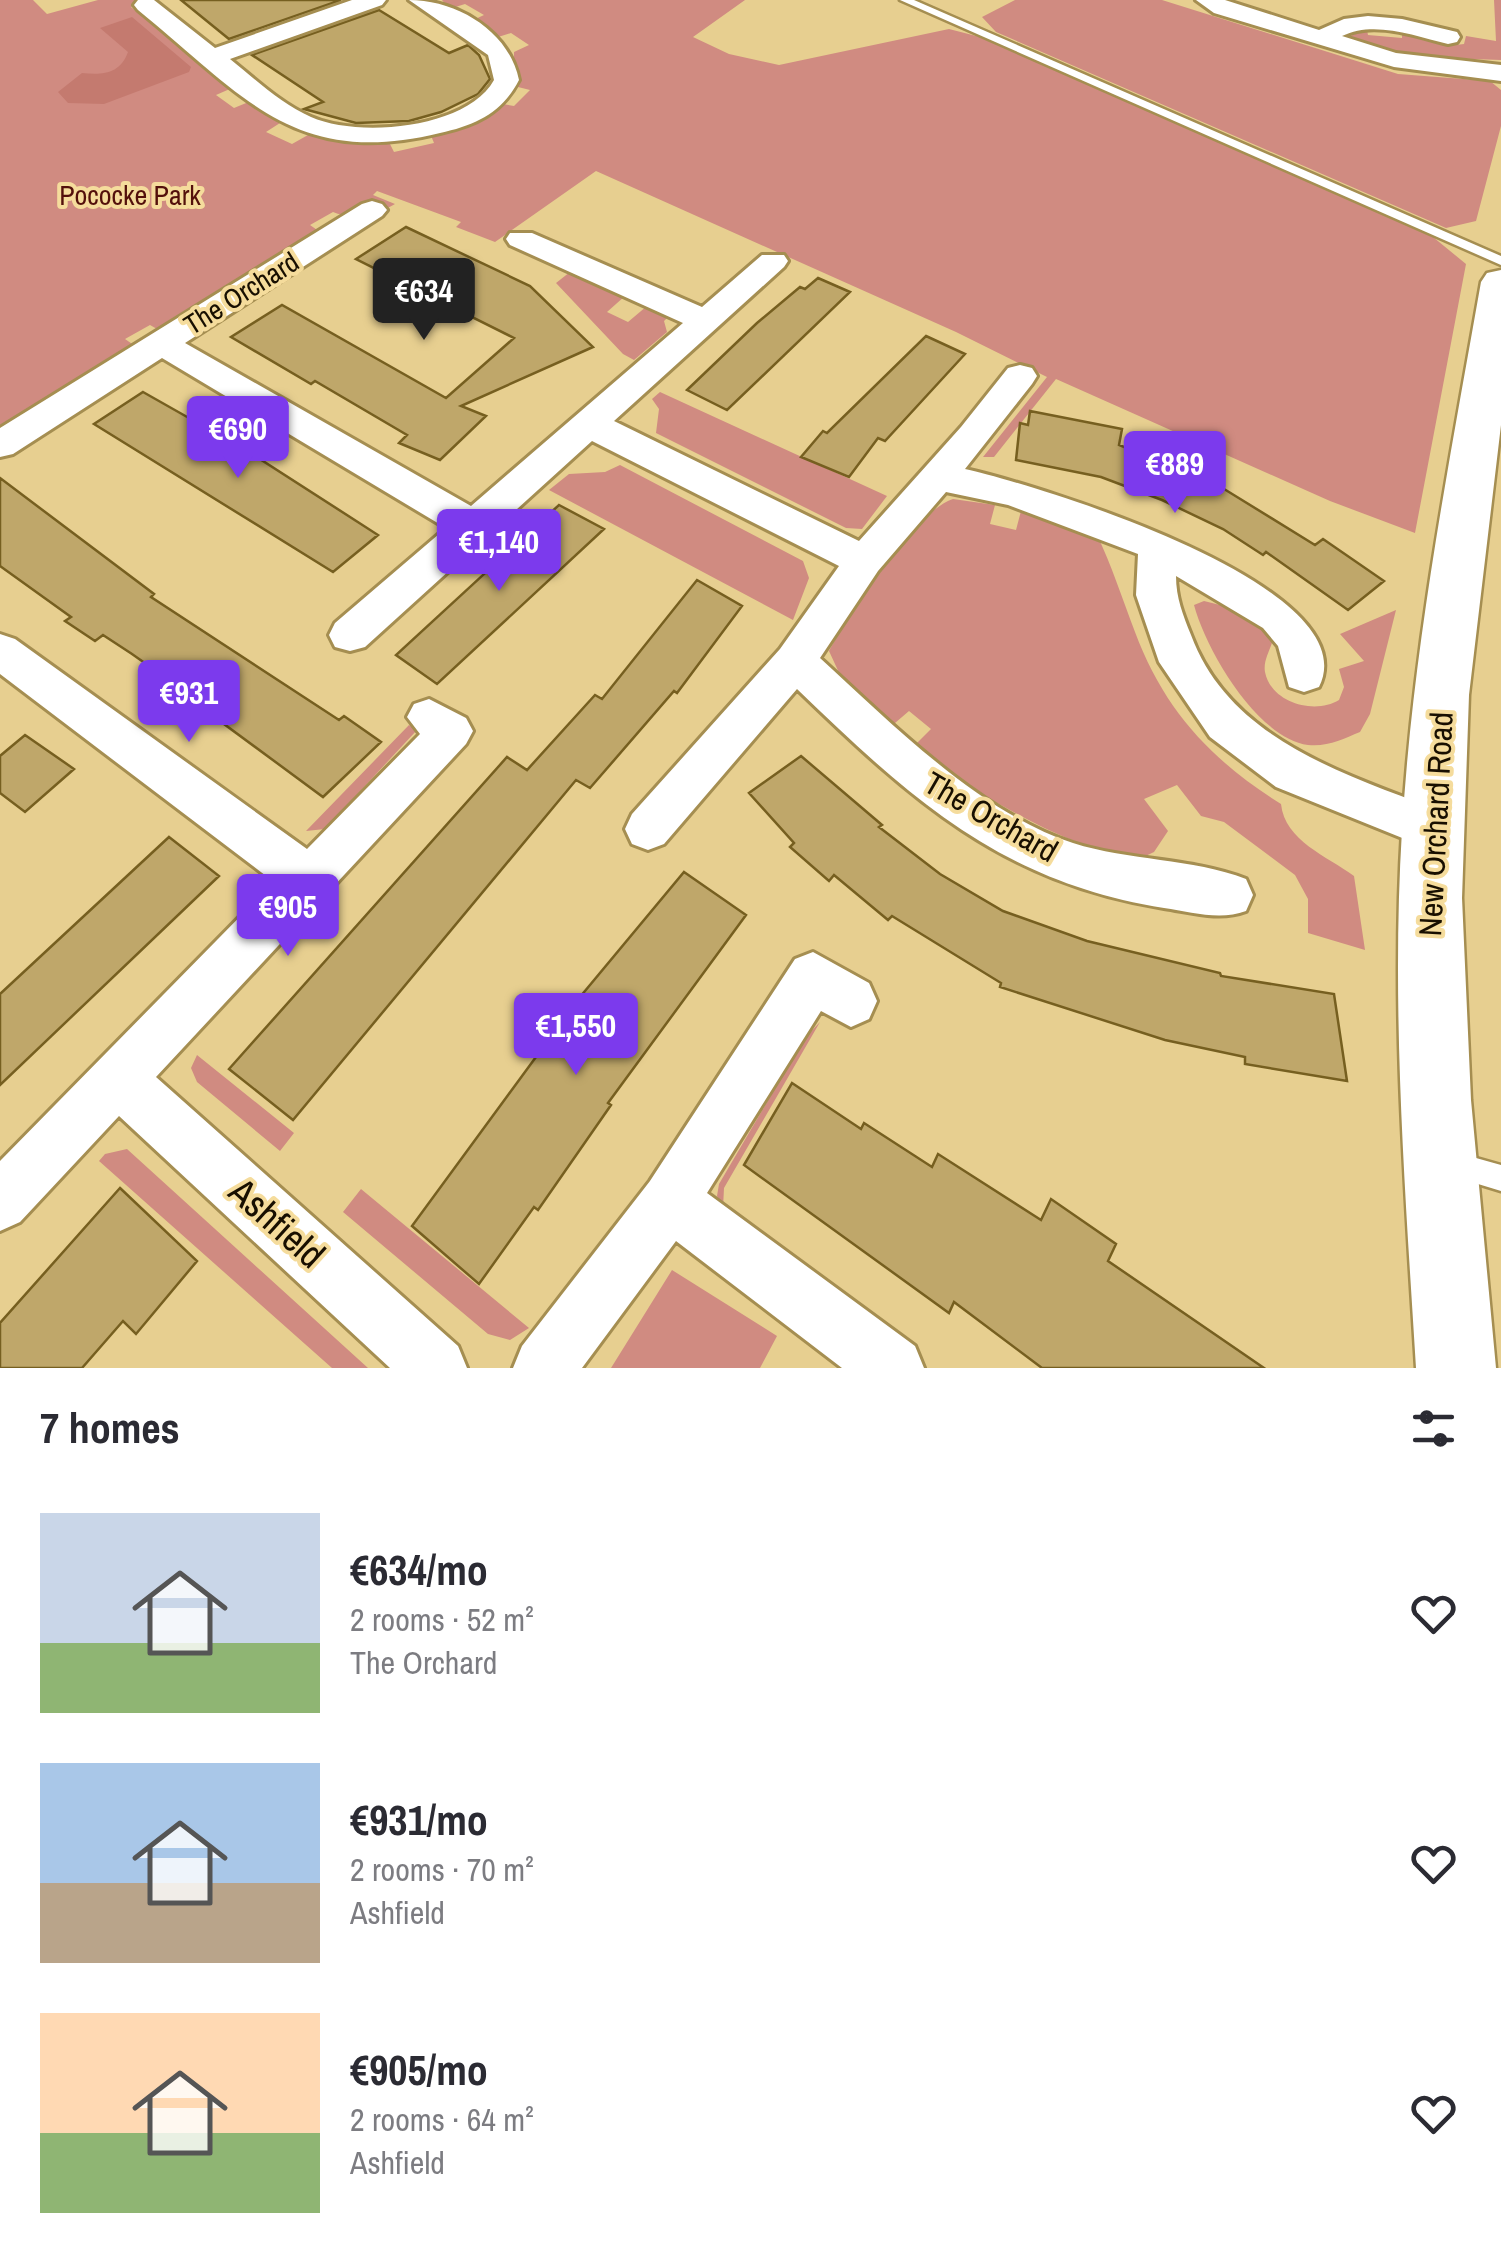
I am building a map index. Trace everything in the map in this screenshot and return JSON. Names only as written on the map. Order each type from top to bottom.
[{"type":"street","points":[[212,57],[374,0]]},
{"type":"street","points":[[146,6],[286,115],[310,128],[344,136],[383,137],[460,120],[488,104],[505,87],[507,69],[501,52],[422,0]]},
{"type":"street","points":[[1208,0],[1320,40],[1412,64],[1501,73]]},
{"type":"street","points":[[1320,40],[1334,29],[1358,22],[1448,37]]},
{"type":"street","name":"The Orchard","points":[[0,445],[372,210]]},
{"type":"street","points":[[522,239],[706,321]]},
{"type":"street","points":[[350,635],[774,261]]},
{"type":"street","name":"New Orchard Road","points":[[1456,1368],[1429,963],[1432,828],[1440,712],[1478,488],[1501,282]]},
{"type":"street","name":"The Orchard","points":[[162,344],[474,526]]},
{"type":"street","points":[[648,829],[794,661],[864,561],[939,477],[1020,376]]},
{"type":"street","points":[[589,424],[864,561]]},
{"type":"street","points":[[939,477],[1014,492],[1158,546],[1277,617],[1293,633],[1303,654],[1304,676]]},
{"type":"street","points":[[1158,546],[1156,595],[1180,662],[1225,724],[1292,773],[1432,828]]},
{"type":"street","name":"The Orchard","points":[[794,661],[909,769],[971,812],[1051,857],[1122,876],[1229,896]]},
{"type":"street","points":[[9,673],[309,879]]},
{"type":"street","points":[[0,1202],[451,731],[429,717]]},
{"type":"street","points":[[544,1368],[670,1201],[813,977],[851,1001]]},
{"type":"street","name":"Ashfield","points":[[118,1079],[436,1368]]},
{"type":"street","points":[[670,1201],[893,1368]]},
{"type":"lane","points":[[904,0],[1501,261]]},
{"type":"lane","points":[[939,0],[958,22]]},
{"type":"lane","points":[[1440,1160],[1501,1178]]},
{"type":"green space","name":"Pococke Park","points":[[0,0],[33,0],[47,14],[98,0],[150,0],[131,7],[232,88],[216,95],[234,108],[251,101],[280,123],[266,132],[292,144],[308,135],[336,142],[389,142],[394,152],[434,143],[430,133],[497,103],[514,106],[530,90],[514,86],[514,52],[529,45],[511,33],[495,38],[469,22],[484,15],[465,4],[449,9],[442,0],[745,0],[693,37],[729,54],[779,65],[949,29],[984,38],[1433,237],[1466,264],[1415,533],[1330,501],[1056,379],[994,457],[983,457],[1047,377],[956,332],[596,171],[495,242],[456,227],[461,222],[377,191],[373,195],[395,204],[365,215],[333,212],[310,225],[320,232],[164,333],[150,325],[125,339],[138,348],[0,436]]},
{"type":"green space","points":[[1015,0],[1162,0],[1398,74],[1490,81],[1501,90],[1501,126],[1476,221],[1446,228],[996,32],[982,17]]},
{"type":"green space","points":[[1494,0],[1501,0],[1501,60],[1412,57],[1349,36],[1367,30],[1368,35],[1402,38],[1402,31],[1448,44],[1464,44],[1466,36],[1496,41]]},
{"type":"green space","points":[[570,272],[625,296],[607,312],[628,322],[647,306],[669,316],[664,321],[667,332],[634,360],[623,354],[556,283]]},
{"type":"green space","points":[[660,392],[887,496],[862,529],[846,528],[656,433],[659,409],[652,399]]},
{"type":"green space","points":[[620,465],[803,561],[809,578],[793,620],[549,490],[569,474],[605,472]]},
{"type":"green space","points":[[953,499],[995,505],[990,524],[1016,530],[1021,511],[1096,533],[1147,660],[1176,709],[1233,770],[1281,804],[1284,817],[1299,838],[1354,876],[1365,950],[1308,933],[1308,899],[1295,875],[1224,822],[1201,816],[1177,785],[1144,799],[1168,831],[1154,852],[1133,862],[1074,841],[990,799],[912,748],[931,729],[909,711],[888,729],[847,690],[829,651],[902,543],[937,508]]},
{"type":"green space","points":[[1204,601],[1228,607],[1233,602],[1265,624],[1273,640],[1265,664],[1269,683],[1285,698],[1307,706],[1339,700],[1344,687],[1339,669],[1364,661],[1340,634],[1396,610],[1370,714],[1360,732],[1329,744],[1308,745],[1289,739],[1270,726],[1236,689],[1210,645],[1194,605]]},
{"type":"green space","points":[[409,725],[417,730],[325,829],[306,831]]},
{"type":"green space","points":[[820,1022],[724,1188],[723,1208],[717,1196],[719,1184],[804,1039]]},
{"type":"green space","points":[[197,1055],[294,1133],[280,1151],[197,1082],[191,1068]]},
{"type":"green space","points":[[127,1149],[368,1368],[332,1368],[99,1161],[105,1154]]},
{"type":"green space","points":[[361,1189],[529,1328],[510,1340],[488,1334],[343,1212]]},
{"type":"green space","points":[[672,1270],[777,1336],[760,1368],[611,1368]]},
{"type":"shaded area","points":[[132,17],[191,67],[189,72],[104,104],[68,103],[58,92],[82,73],[110,72],[125,59],[128,52],[100,28]]},
{"type":"building","points":[[181,0],[341,0],[229,39]]},
{"type":"building","points":[[379,10],[449,53],[468,45],[479,55],[490,79],[478,94],[441,112],[409,121],[356,123],[304,109],[323,102],[252,55]]},
{"type":"building","points":[[406,227],[530,286],[593,347],[461,406],[486,416],[440,460],[399,443],[407,435],[231,337],[282,305],[446,398],[514,338],[356,259]]},
{"type":"building","points":[[818,278],[850,292],[727,410],[687,390],[757,323],[800,287],[805,289]]},
{"type":"building","points":[[926,336],[965,354],[885,441],[878,438],[849,477],[801,457],[823,431],[827,433]]},
{"type":"building","points":[[143,392],[249,452],[378,535],[333,572],[94,424]]},
{"type":"building","points":[[1030,411],[1122,429],[1119,445],[1216,484],[1315,545],[1323,539],[1384,581],[1348,610],[1266,552],[1263,555],[1223,529],[1162,500],[1101,477],[1016,460],[1020,423],[1028,425]]},
{"type":"building","points":[[0,478],[154,594],[151,597],[339,720],[344,716],[381,742],[323,797],[224,724],[227,721],[132,654],[103,635],[95,641],[65,621],[71,617],[0,566]]},
{"type":"building","points":[[559,505],[604,529],[437,684],[396,655]]},
{"type":"building","points":[[697,580],[742,606],[677,693],[674,691],[590,788],[576,780],[293,1120],[229,1069],[507,757],[527,770],[595,695],[602,699]]},
{"type":"building","points":[[25,735],[74,769],[25,812],[0,793],[0,756]]},
{"type":"building","points":[[801,756],[882,825],[879,827],[940,874],[1003,911],[1087,941],[1221,976],[1334,994],[1347,1081],[1245,1064],[1245,1057],[1165,1040],[1000,987],[1001,983],[892,916],[888,920],[834,875],[829,881],[790,847],[794,843],[749,793]]},
{"type":"building","points":[[169,837],[219,876],[0,1085],[0,994]]},
{"type":"building","points":[[684,872],[746,915],[608,1103],[611,1105],[538,1210],[534,1207],[479,1284],[412,1226],[580,997]]},
{"type":"building","points":[[792,1083],[861,1129],[864,1123],[932,1167],[938,1154],[1041,1220],[1051,1199],[1116,1244],[1108,1261],[1264,1368],[1042,1368],[954,1302],[949,1313],[744,1165]]},
{"type":"building","points":[[120,1188],[197,1261],[136,1334],[123,1321],[82,1368],[0,1368],[0,1323]]}]
